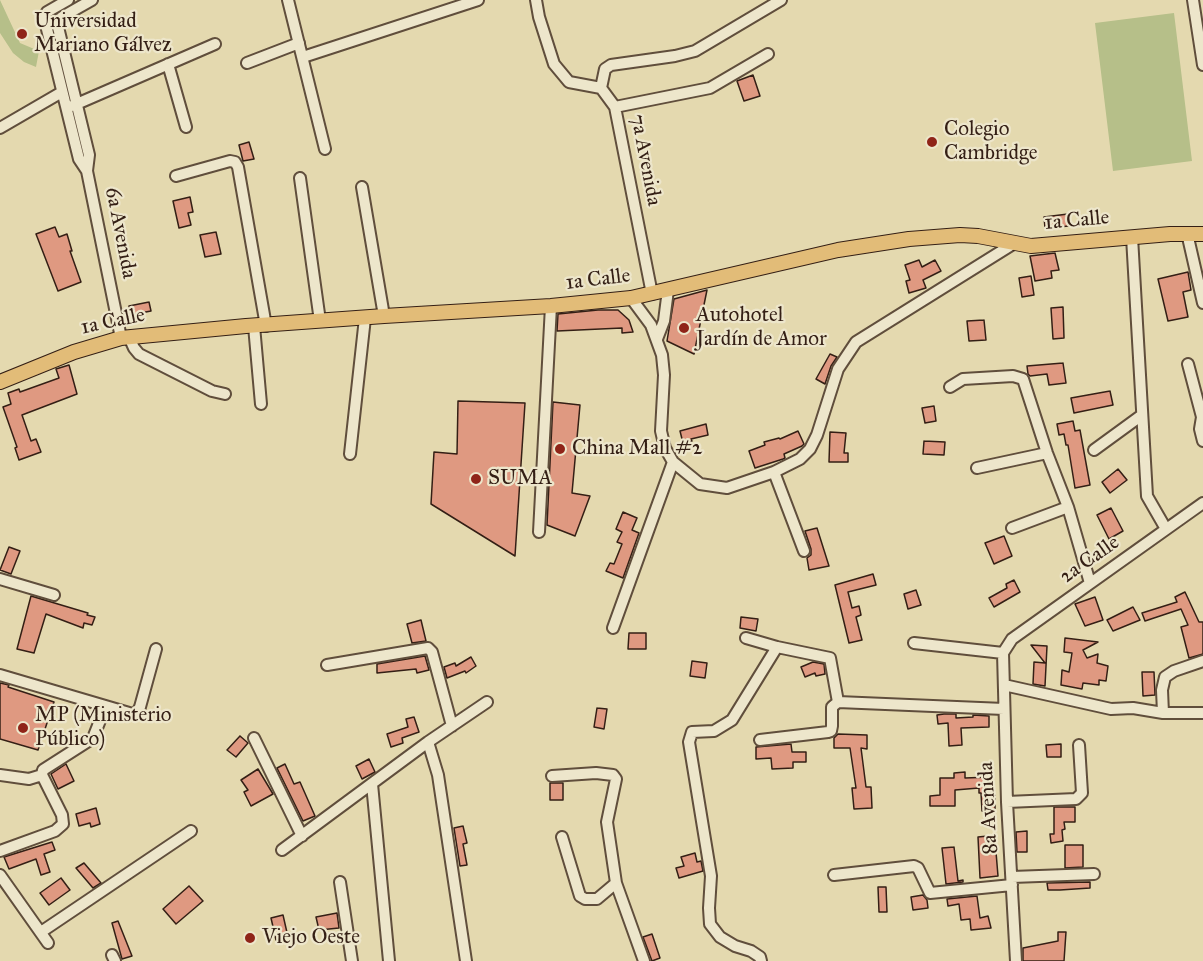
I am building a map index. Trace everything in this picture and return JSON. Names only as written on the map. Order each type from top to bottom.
[{"type":"main road","name":"1a Calle","points":[[0,382],[74,352],[125,338],[631,298],[838,250],[909,239],[978,236],[1032,246],[1187,233],[1203,234]]},
{"type":"street","name":"6a Avenida","points":[[68,0],[44,14],[66,109],[80,159],[87,171],[125,338]]},
{"type":"street","name":"6a Avenida","points":[[87,171],[89,155],[57,23],[62,17],[92,0]]},
{"type":"street","points":[[288,0],[325,149]]},
{"type":"street","points":[[303,57],[478,0]]},
{"type":"street","points":[[536,0],[554,64],[569,82],[601,88],[605,69],[611,65],[695,51],[781,0]]},
{"type":"street","points":[[1193,0],[1203,65]]},
{"type":"street","points":[[247,63],[299,43]]},
{"type":"street","points":[[66,109],[215,44]]},
{"type":"street","points":[[615,107],[710,88],[768,54]]},
{"type":"street","points":[[168,64],[186,127]]},
{"type":"street","name":"7a Avenida","points":[[601,88],[615,107],[652,294]]},
{"type":"street","points":[[0,128],[62,92]]},
{"type":"street","points":[[177,176],[230,161],[235,162],[238,167],[260,326],[261,404]]},
{"type":"street","points":[[300,178],[320,321]]},
{"type":"street","points":[[362,187],[384,316]]},
{"type":"street","points":[[1187,233],[1203,303]]},
{"type":"street","points":[[1132,237],[1147,496],[1166,529]]},
{"type":"street","points":[[631,298],[651,325],[662,355],[664,375],[661,431],[665,448],[673,462],[700,484],[714,488],[727,488],[774,472],[800,459],[810,449],[817,435],[838,369],[856,342],[1013,244]]},
{"type":"street","points":[[657,339],[664,321],[668,290]]},
{"type":"street","points":[[539,532],[551,306]]},
{"type":"street","points":[[350,454],[365,318]]},
{"type":"street","points":[[125,338],[139,354],[212,391],[225,394]]},
{"type":"street","points":[[1188,364],[1202,417],[1200,429],[1203,441]]},
{"type":"street","points":[[950,387],[963,379],[1014,376],[1023,379],[1047,453],[1068,507],[1090,583]]},
{"type":"street","points":[[1094,450],[1142,415]]},
{"type":"street","points":[[977,468],[1047,453]]},
{"type":"street","points":[[613,628],[673,462]]},
{"type":"street","points":[[774,472],[804,551]]},
{"type":"street","name":"2a Calle","points":[[1004,653],[1012,639],[1203,503]]},
{"type":"street","points":[[1012,528],[1068,507]]},
{"type":"street","points":[[0,579],[54,595]]},
{"type":"street","points":[[746,638],[830,658],[838,702]]},
{"type":"street","points":[[914,643],[1004,653]]},
{"type":"street","points":[[761,961],[760,957],[751,951],[735,946],[720,937],[710,924],[711,876],[689,742],[692,732],[714,731],[732,720],[777,647]]},
{"type":"street","points":[[327,665],[428,648],[432,652],[452,726]]},
{"type":"street","points":[[0,675],[136,716],[156,649]]},
{"type":"street","name":"8a Avenida","points":[[1004,653],[1007,802],[1016,961]]},
{"type":"street","points":[[1163,713],[1162,690],[1165,677],[1174,671],[1203,661]]},
{"type":"street","points":[[1004,685],[1111,709],[1133,708],[1163,713],[1203,713]]},
{"type":"street","points":[[282,850],[428,742],[487,702]]},
{"type":"street","points":[[760,740],[831,731],[832,707],[838,702],[1004,709]]},
{"type":"street","points":[[0,851],[56,831],[63,824],[62,815],[42,775],[43,770],[93,738],[105,708]]},
{"type":"street","points":[[254,738],[302,836]]},
{"type":"street","points":[[428,742],[438,775],[466,961]]},
{"type":"street","points":[[1007,802],[1071,800],[1080,796],[1082,789],[1079,745]]},
{"type":"street","points":[[552,776],[597,773],[613,775],[616,779],[607,822],[616,883],[644,961]]},
{"type":"street","points":[[0,775],[29,779],[42,775]]},
{"type":"street","points":[[372,784],[389,961]]},
{"type":"street","points":[[40,932],[191,831]]},
{"type":"street","points":[[562,837],[580,896],[585,899],[597,899],[616,883]]},
{"type":"street","points":[[834,875],[914,866],[918,868],[930,892],[1012,881],[1094,874]]},
{"type":"street","points":[[0,875],[48,942]]},
{"type":"street","points":[[340,882],[352,961]]},
{"type":"green space","points":[[0,0],[20,43],[39,51],[36,67],[24,62],[13,53],[0,33]]},
{"type":"green space","points":[[1174,13],[1192,161],[1113,171],[1095,23]]},
{"type":"building","points":[[753,75],[760,96],[744,101],[737,81]]},
{"type":"building","points":[[249,142],[254,159],[243,161],[239,145]]},
{"type":"building","points":[[190,197],[193,212],[188,213],[191,225],[179,228],[173,201]]},
{"type":"building","points":[[1068,214],[1069,226],[1045,228],[1044,217]]},
{"type":"building","points":[[55,227],[59,237],[67,234],[72,251],[70,251],[81,282],[58,291],[36,234]]},
{"type":"building","points":[[216,232],[221,254],[205,257],[200,235]]},
{"type":"building","points":[[1055,253],[1059,270],[1051,271],[1052,278],[1035,281],[1030,256]]},
{"type":"building","points":[[919,260],[922,267],[935,260],[941,271],[923,280],[926,288],[909,293],[906,281],[910,280],[905,265]]},
{"type":"building","points":[[1188,272],[1191,290],[1183,292],[1188,317],[1168,321],[1158,279]]},
{"type":"building","points":[[1031,276],[1034,295],[1022,297],[1019,278]]},
{"type":"building","name":"Autohotel Jardín de Amor","points":[[707,290],[694,354],[667,341],[674,299]]},
{"type":"building","points":[[149,302],[151,311],[130,315],[129,306]]},
{"type":"building","points":[[1063,307],[1064,338],[1053,339],[1051,308]]},
{"type":"building","points":[[618,310],[629,320],[633,332],[622,333],[622,328],[557,331],[558,314]]},
{"type":"building","points":[[984,320],[986,340],[969,341],[967,321]]},
{"type":"building","points":[[830,354],[837,357],[831,366],[825,384],[816,379]]},
{"type":"building","points":[[1063,363],[1066,383],[1049,385],[1047,374],[1030,376],[1028,374],[1027,366]]},
{"type":"building","points":[[69,365],[77,394],[22,415],[31,441],[36,439],[41,452],[19,460],[15,448],[17,447],[3,407],[11,404],[8,393],[19,389],[20,392],[59,378],[56,369]]},
{"type":"building","points":[[1110,391],[1113,405],[1074,413],[1071,398]]},
{"type":"building","name":"SUMA","points":[[458,401],[525,403],[515,556],[431,504],[434,452],[457,454]]},
{"type":"building","name":"China Mall #2","points":[[553,402],[580,405],[572,493],[590,496],[575,536],[547,525]]},
{"type":"building","points":[[934,406],[936,421],[925,423],[922,408]]},
{"type":"building","points":[[1073,421],[1075,431],[1080,430],[1090,485],[1075,488],[1068,445],[1066,445],[1064,434],[1059,435],[1057,424]]},
{"type":"building","points":[[706,424],[708,435],[683,443],[680,431]]},
{"type":"building","points":[[798,431],[804,444],[802,446],[784,454],[783,459],[755,468],[749,451],[765,445],[764,442],[780,439]]},
{"type":"building","points":[[830,432],[846,433],[844,453],[848,453],[848,462],[829,462]]},
{"type":"building","points":[[924,441],[945,442],[944,455],[923,454]]},
{"type":"building","points":[[1118,469],[1127,480],[1110,493],[1102,482]]},
{"type":"building","points":[[1111,508],[1123,531],[1109,539],[1097,515]]},
{"type":"building","points":[[623,512],[637,518],[632,530],[639,533],[623,578],[606,571],[610,563],[614,564],[622,544],[617,542],[622,532],[616,529]]},
{"type":"building","points":[[817,528],[829,566],[809,570],[807,558],[811,555],[811,549],[805,531]]},
{"type":"building","points":[[1004,536],[1012,556],[994,564],[985,543]]},
{"type":"building","points":[[9,547],[20,551],[11,574],[0,570]]},
{"type":"building","points":[[873,574],[876,585],[848,592],[852,608],[859,606],[861,615],[856,617],[862,640],[849,643],[835,585]]},
{"type":"building","points":[[1014,580],[1020,592],[994,607],[989,598],[1007,588],[1006,584]]},
{"type":"building","points":[[916,590],[921,605],[908,609],[904,594]]},
{"type":"building","points":[[1185,592],[1199,622],[1203,622],[1203,654],[1189,658],[1181,627],[1188,625],[1181,609],[1145,621],[1142,613],[1177,602],[1175,597]]},
{"type":"building","points":[[31,596],[88,613],[87,615],[95,617],[92,625],[84,623],[83,628],[46,614],[34,653],[17,649]]},
{"type":"building","points":[[1095,597],[1103,620],[1085,626],[1075,604]]},
{"type":"building","points":[[1133,607],[1140,620],[1113,631],[1107,620]]},
{"type":"building","points":[[741,617],[758,619],[756,631],[740,628]]},
{"type":"building","points":[[421,620],[426,641],[412,643],[407,624]]},
{"type":"building","points":[[629,633],[646,633],[646,649],[628,649]]},
{"type":"building","points":[[1065,638],[1098,642],[1083,650],[1087,658],[1098,654],[1097,663],[1108,666],[1106,681],[1099,680],[1099,685],[1083,683],[1082,689],[1061,685],[1062,670],[1069,672],[1072,653],[1064,652]]},
{"type":"building","points":[[1031,645],[1047,646],[1045,686],[1033,684],[1034,662],[1045,663]]},
{"type":"building","points":[[425,656],[429,670],[417,673],[416,669],[377,673],[377,664]]},
{"type":"building","points":[[471,657],[476,666],[466,673],[465,671],[447,678],[444,667],[455,663],[456,666]]},
{"type":"building","points":[[692,661],[707,663],[705,678],[690,676]]},
{"type":"building","points":[[813,662],[824,664],[825,674],[816,676],[815,673],[805,677],[801,667]]},
{"type":"building","points":[[1142,672],[1154,672],[1155,695],[1143,696]]},
{"type":"building","name":"MP (Ministerio Público)","points":[[0,683],[54,702],[38,750],[0,739]]},
{"type":"building","points":[[597,708],[607,709],[604,729],[594,727]]},
{"type":"building","points":[[956,714],[956,718],[973,717],[973,715],[989,716],[989,727],[961,728],[962,745],[949,746],[948,723],[938,724],[937,715]]},
{"type":"building","points":[[414,717],[419,732],[402,738],[403,743],[391,747],[387,734],[408,727],[406,719]]},
{"type":"building","points":[[838,734],[867,735],[867,749],[861,748],[866,787],[871,787],[872,808],[854,809],[852,788],[856,788],[850,748],[834,748],[834,738]]},
{"type":"building","points":[[240,736],[248,743],[236,757],[227,750]]},
{"type":"building","points":[[791,744],[792,752],[806,752],[806,762],[793,762],[793,768],[772,769],[771,758],[756,759],[756,747]]},
{"type":"building","points":[[1061,744],[1061,757],[1047,757],[1046,745]]},
{"type":"building","points":[[369,759],[375,772],[362,779],[356,766]]},
{"type":"building","points":[[66,764],[74,781],[58,789],[51,774]]},
{"type":"building","points":[[285,764],[294,784],[300,782],[315,816],[303,821],[277,768]]},
{"type":"building","points":[[258,769],[273,794],[251,806],[244,792],[248,790],[241,780]]},
{"type":"building","points":[[965,772],[965,778],[991,777],[992,795],[995,795],[995,811],[982,811],[979,788],[955,790],[955,806],[930,806],[930,796],[940,795],[940,778],[954,778],[954,773]]},
{"type":"building","points":[[550,783],[563,783],[563,800],[550,800]]},
{"type":"building","points":[[1054,807],[1075,807],[1075,822],[1064,822],[1063,841],[1051,843],[1050,834],[1054,834]]},
{"type":"building","points":[[96,808],[100,824],[91,827],[90,823],[79,826],[76,814]]},
{"type":"building","points":[[463,826],[467,843],[463,844],[467,865],[460,866],[454,828]]},
{"type":"building","points":[[1027,831],[1027,852],[1017,852],[1016,832]]},
{"type":"building","points":[[988,836],[990,853],[996,852],[998,876],[980,878],[978,837]]},
{"type":"building","points":[[52,842],[55,850],[44,854],[50,872],[41,875],[36,859],[9,869],[4,857]]},
{"type":"building","points":[[1065,845],[1083,845],[1083,867],[1065,868]]},
{"type":"building","points":[[954,847],[958,881],[963,880],[963,882],[946,884],[942,848]]},
{"type":"building","points":[[695,853],[697,862],[701,861],[703,871],[679,878],[676,868],[684,866],[681,857]]},
{"type":"building","points":[[84,863],[101,883],[93,888],[76,868]]},
{"type":"building","points":[[61,878],[70,890],[49,905],[40,893]]},
{"type":"building","points":[[1090,882],[1090,888],[1060,890],[1048,890],[1047,883]]},
{"type":"building","points":[[189,886],[203,901],[176,924],[163,909]]},
{"type":"building","points":[[878,887],[886,887],[887,912],[879,912]]},
{"type":"building","points":[[923,895],[927,900],[928,908],[913,910],[911,897]]},
{"type":"building","points":[[977,896],[980,918],[988,916],[991,928],[971,930],[970,919],[961,920],[959,904],[948,906],[947,899]]},
{"type":"building","points":[[337,913],[339,928],[319,930],[316,917]]},
{"type":"building","points":[[283,915],[288,937],[276,940],[271,918]]},
{"type":"building","points":[[118,921],[132,956],[122,959],[112,923]]},
{"type":"building","points":[[1058,932],[1066,932],[1064,961],[1023,961],[1023,948],[1058,941]]},
{"type":"building","points":[[652,934],[660,958],[652,961],[643,937]]},
{"type":"place","name":"Universidad Mariano Gálvez","points":[[22,34]]},
{"type":"place","name":"Colegio Cambridge","points":[[932,142]]},
{"type":"place","name":"Autohotel Jardín de Amor","points":[[684,328]]},
{"type":"place","name":"China Mall #2","points":[[560,449]]},
{"type":"place","name":"SUMA","points":[[476,479]]},
{"type":"place","name":"MP (Ministerio Público)","points":[[23,728]]},
{"type":"place","name":"Viejo Oeste","points":[[250,938]]}]
